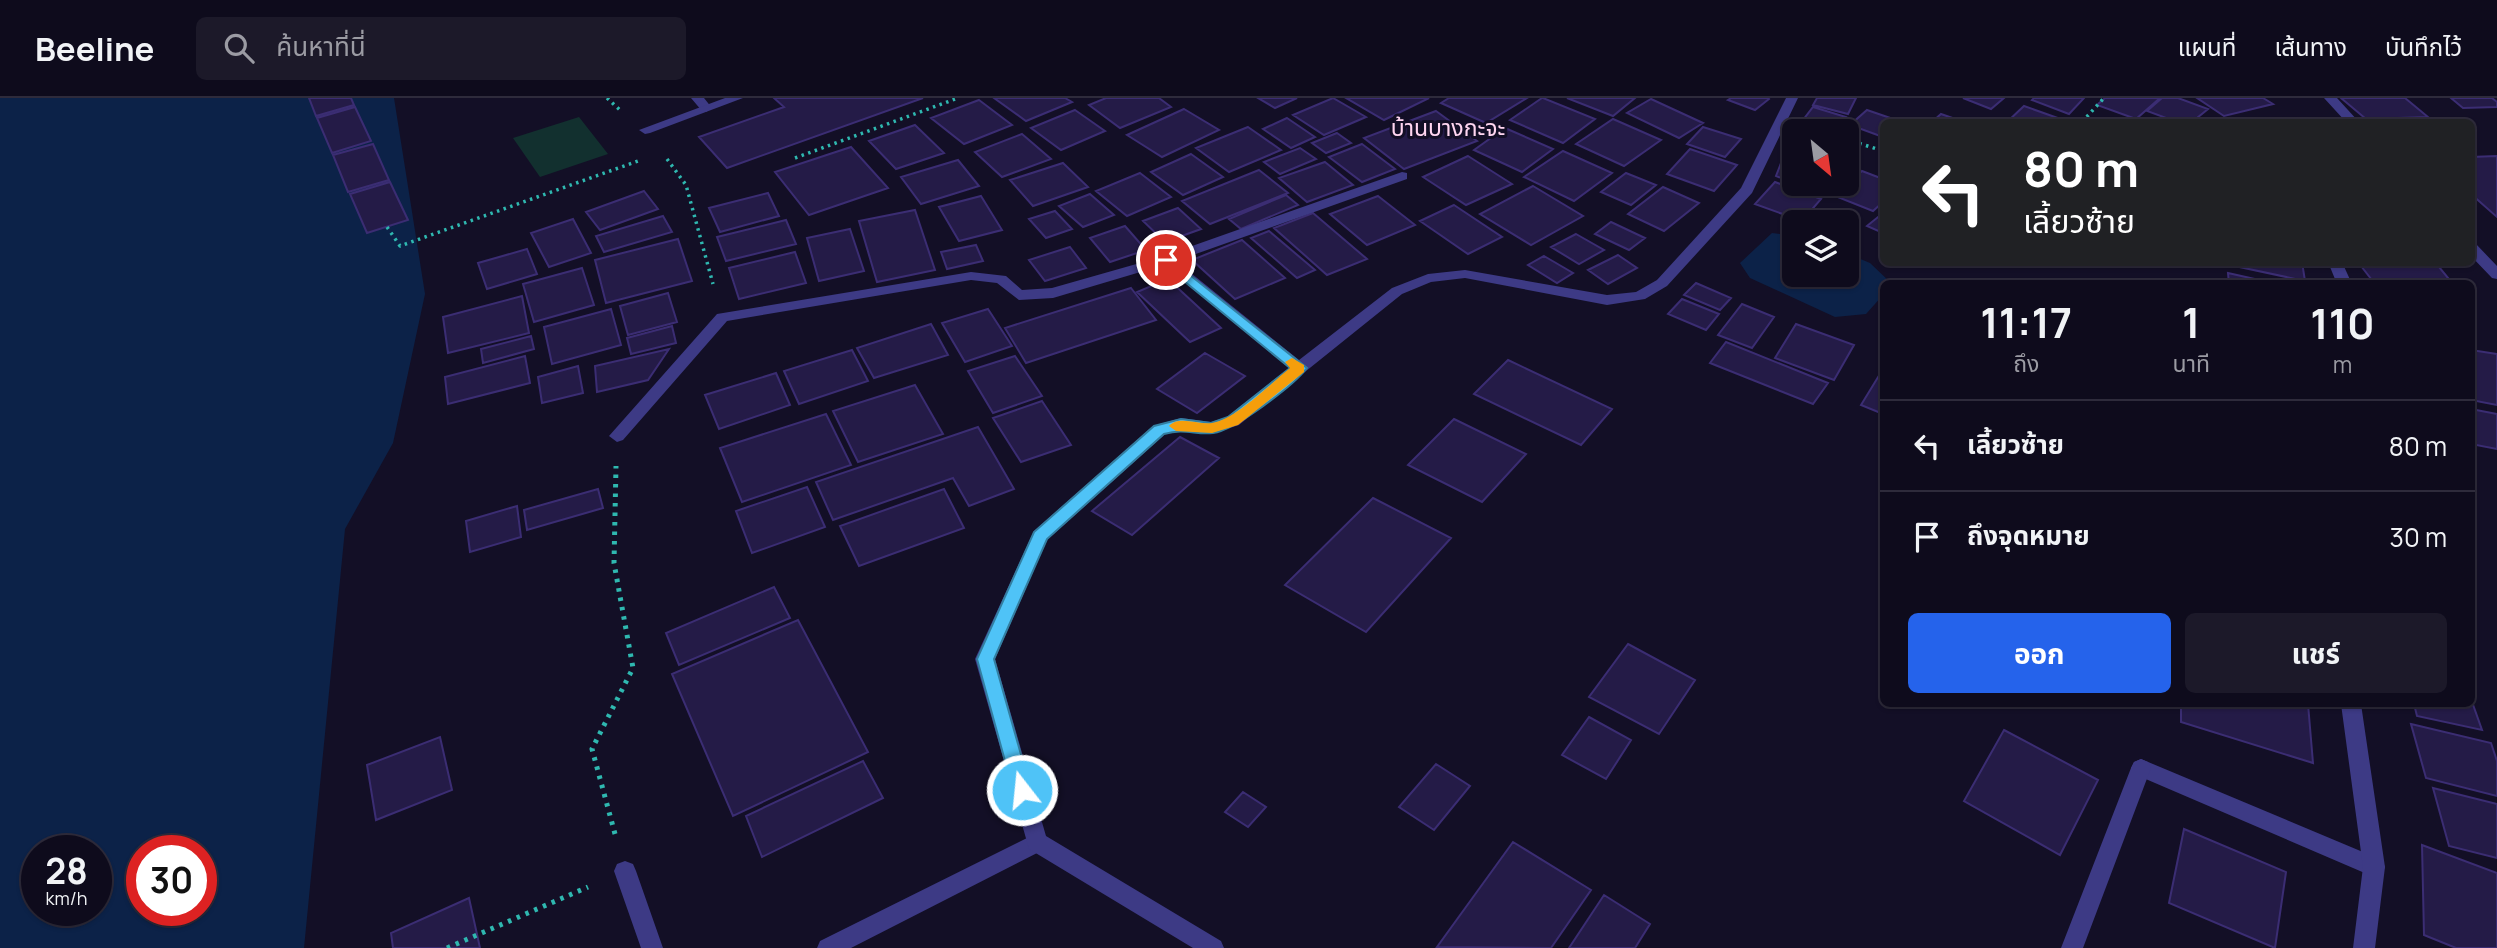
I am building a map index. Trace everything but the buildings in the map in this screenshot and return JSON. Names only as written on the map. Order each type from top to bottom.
[{"type":"street","points":[[645,130],[702,103],[737,98]]},
{"type":"street","points":[[1213,948],[1037,842],[985,659],[1040,536],[1159,430],[1181,424],[1212,428],[1233,421],[1397,291],[1428,278],[1465,274],[1607,300],[1640,296],[1662,283],[1747,190],[1792,98]]},
{"type":"street","points":[[2330,98],[2350,119]]},
{"type":"street","points":[[617,436],[722,317],[971,276],[1001,279],[1019,295],[1053,293],[1166,260],[1402,176]]},
{"type":"street","points":[[2475,251],[2497,275]]},
{"type":"street","points":[[1166,260],[1299,368]]},
{"type":"street","points":[[2351,707],[2374,867],[2364,948]]},
{"type":"street","points":[[2072,948],[2141,768],[2374,867]]},
{"type":"street","points":[[828,948],[1037,842]]},
{"type":"street","points":[[625,871],[652,948]]},
{"type":"path","points":[[607,98],[645,130],[686,185],[722,317]]},
{"type":"path","points":[[795,158],[958,98]]},
{"type":"path","points":[[2085,119],[2104,98]]},
{"type":"path","points":[[1859,143],[1880,150]]},
{"type":"path","points":[[387,227],[400,246],[662,153]]},
{"type":"path","points":[[447,948],[625,871],[592,749],[632,668],[614,563],[617,436]]},
{"type":"green space","points":[[579,117],[608,154],[540,177],[513,138]]},
{"type":"water","points":[[0,98],[394,98],[425,294],[393,443],[345,529],[304,948],[0,948]]},
{"type":"water","points":[[1772,233],[1782,234],[1782,287],[1859,287],[1859,258],[1870,263],[1888,280],[1880,280],[1880,298],[1866,314],[1835,317],[1750,278],[1740,263]]},
{"type":"slow traffic","points":[[1176,426],[1181,424],[1212,428],[1233,421],[1299,368],[1292,362]]},
{"type":"district","name":"บ้านบางกะจะ","points":[[1448,128]]},
{"type":"route","points":[[1022,790],[985,659],[1040,536],[1159,430],[1181,424],[1212,428],[1233,421],[1299,368],[1166,260]]}]
